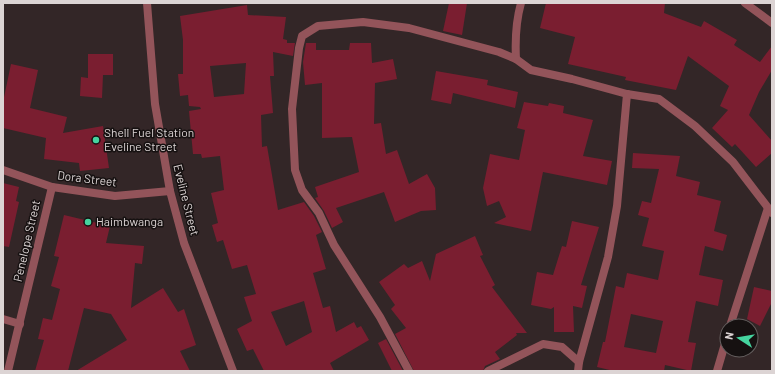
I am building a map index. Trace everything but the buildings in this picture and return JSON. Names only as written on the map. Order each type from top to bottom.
[{"type":"street","name":"Eveline Street","points":[[147,3],[155,104],[170,191],[184,243],[233,371]]},
{"type":"street","points":[[516,59],[515,46],[517,18],[521,3]]},
{"type":"street","points":[[745,3],[772,23]]},
{"type":"street","points":[[409,371],[380,316],[334,245],[319,213],[302,190],[294,170],[292,109],[298,48],[302,36],[318,26],[364,22],[409,28],[499,52],[516,59],[531,70],[572,79],[627,94],[659,99],[695,126],[733,162],[770,210],[733,318]]},
{"type":"street","points":[[578,371],[579,362],[608,257],[617,206],[627,94]]},
{"type":"street","name":"Dora Street","points":[[3,170],[52,187],[115,196],[170,191]]},
{"type":"street","name":"Penelope Street","points":[[8,371],[52,187]]},
{"type":"street","points":[[3,319],[20,324]]},
{"type":"street","points":[[488,371],[543,344],[562,347],[579,362]]},
{"type":"street","points":[[717,371],[721,358]]},
{"type":"place","name":"Shell Fuel Station Eveline Street","points":[[96,140]]},
{"type":"place","name":"Haimbwanga","points":[[88,222]]}]
